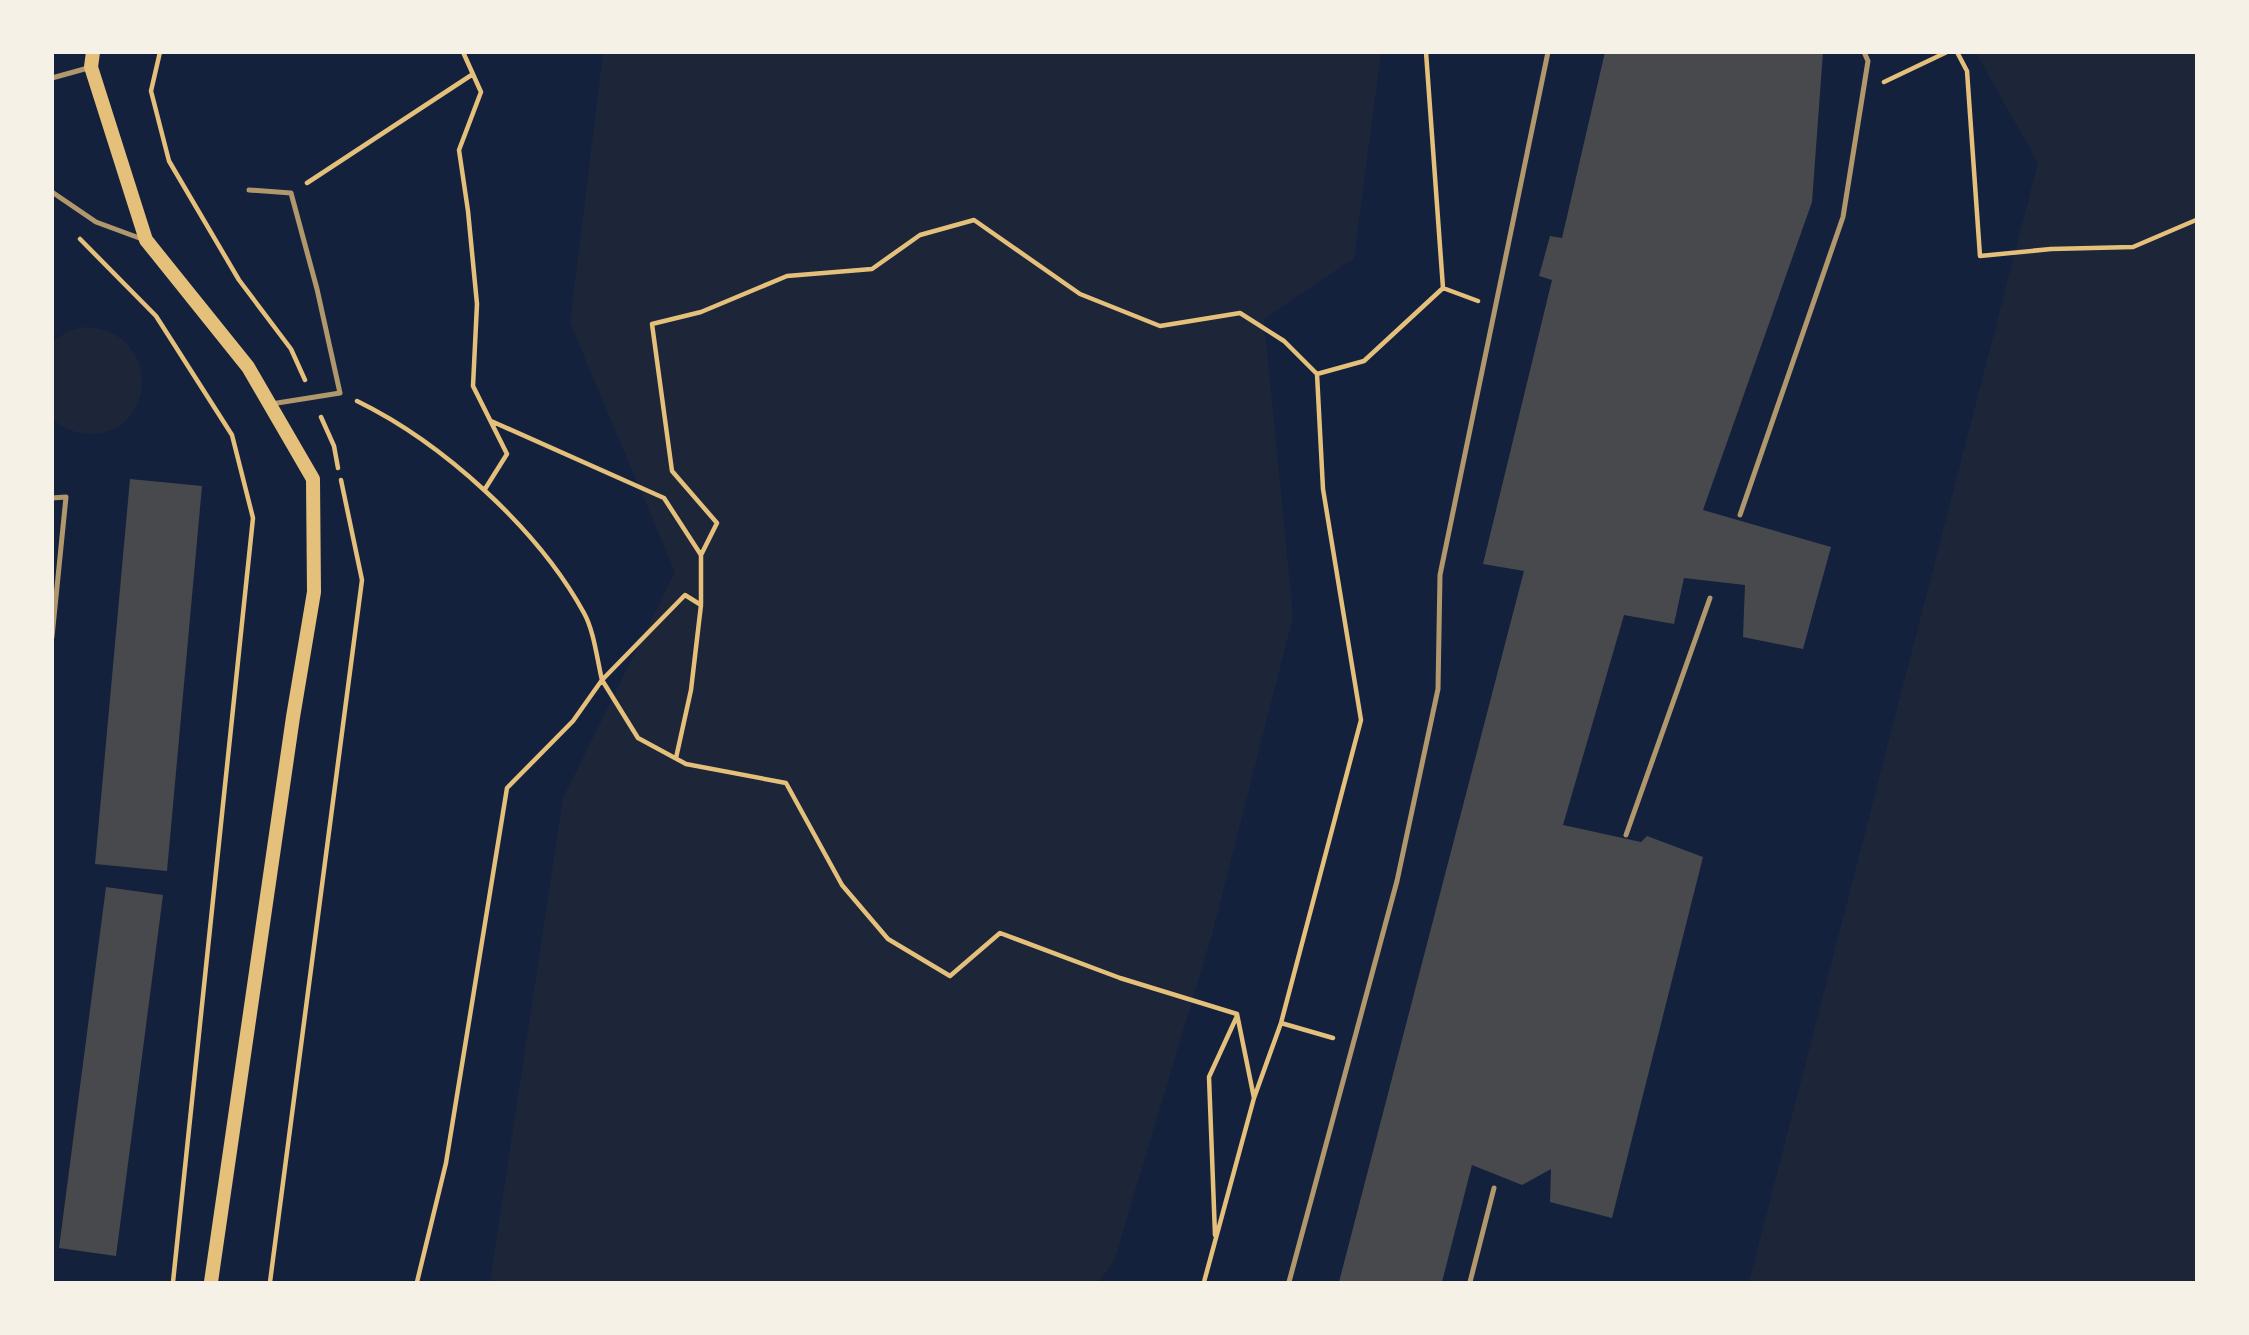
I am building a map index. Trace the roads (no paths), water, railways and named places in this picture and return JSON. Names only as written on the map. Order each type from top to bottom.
[{"type":"main road","points":[[92,60],[146,240],[248,367],[313,479],[314,592],[293,717],[211,1283]]},
{"type":"lane","points":[[1289,1283],[1397,881],[1437,689],[1440,575],[1548,52]]},
{"type":"lane","points":[[1740,515],[1843,217],[1868,61],[1864,52]]},
{"type":"lane","points":[[52,78],[92,60]]},
{"type":"lane","points":[[249,190],[291,193],[317,289],[340,393],[269,404]]},
{"type":"lane","points":[[52,192],[96,222],[146,240]]},
{"type":"lane","points":[[52,498],[66,497],[52,637]]},
{"type":"lane","points":[[1626,835],[1710,598]]},
{"type":"lane","points":[[1470,1283],[1494,1188]]}]
